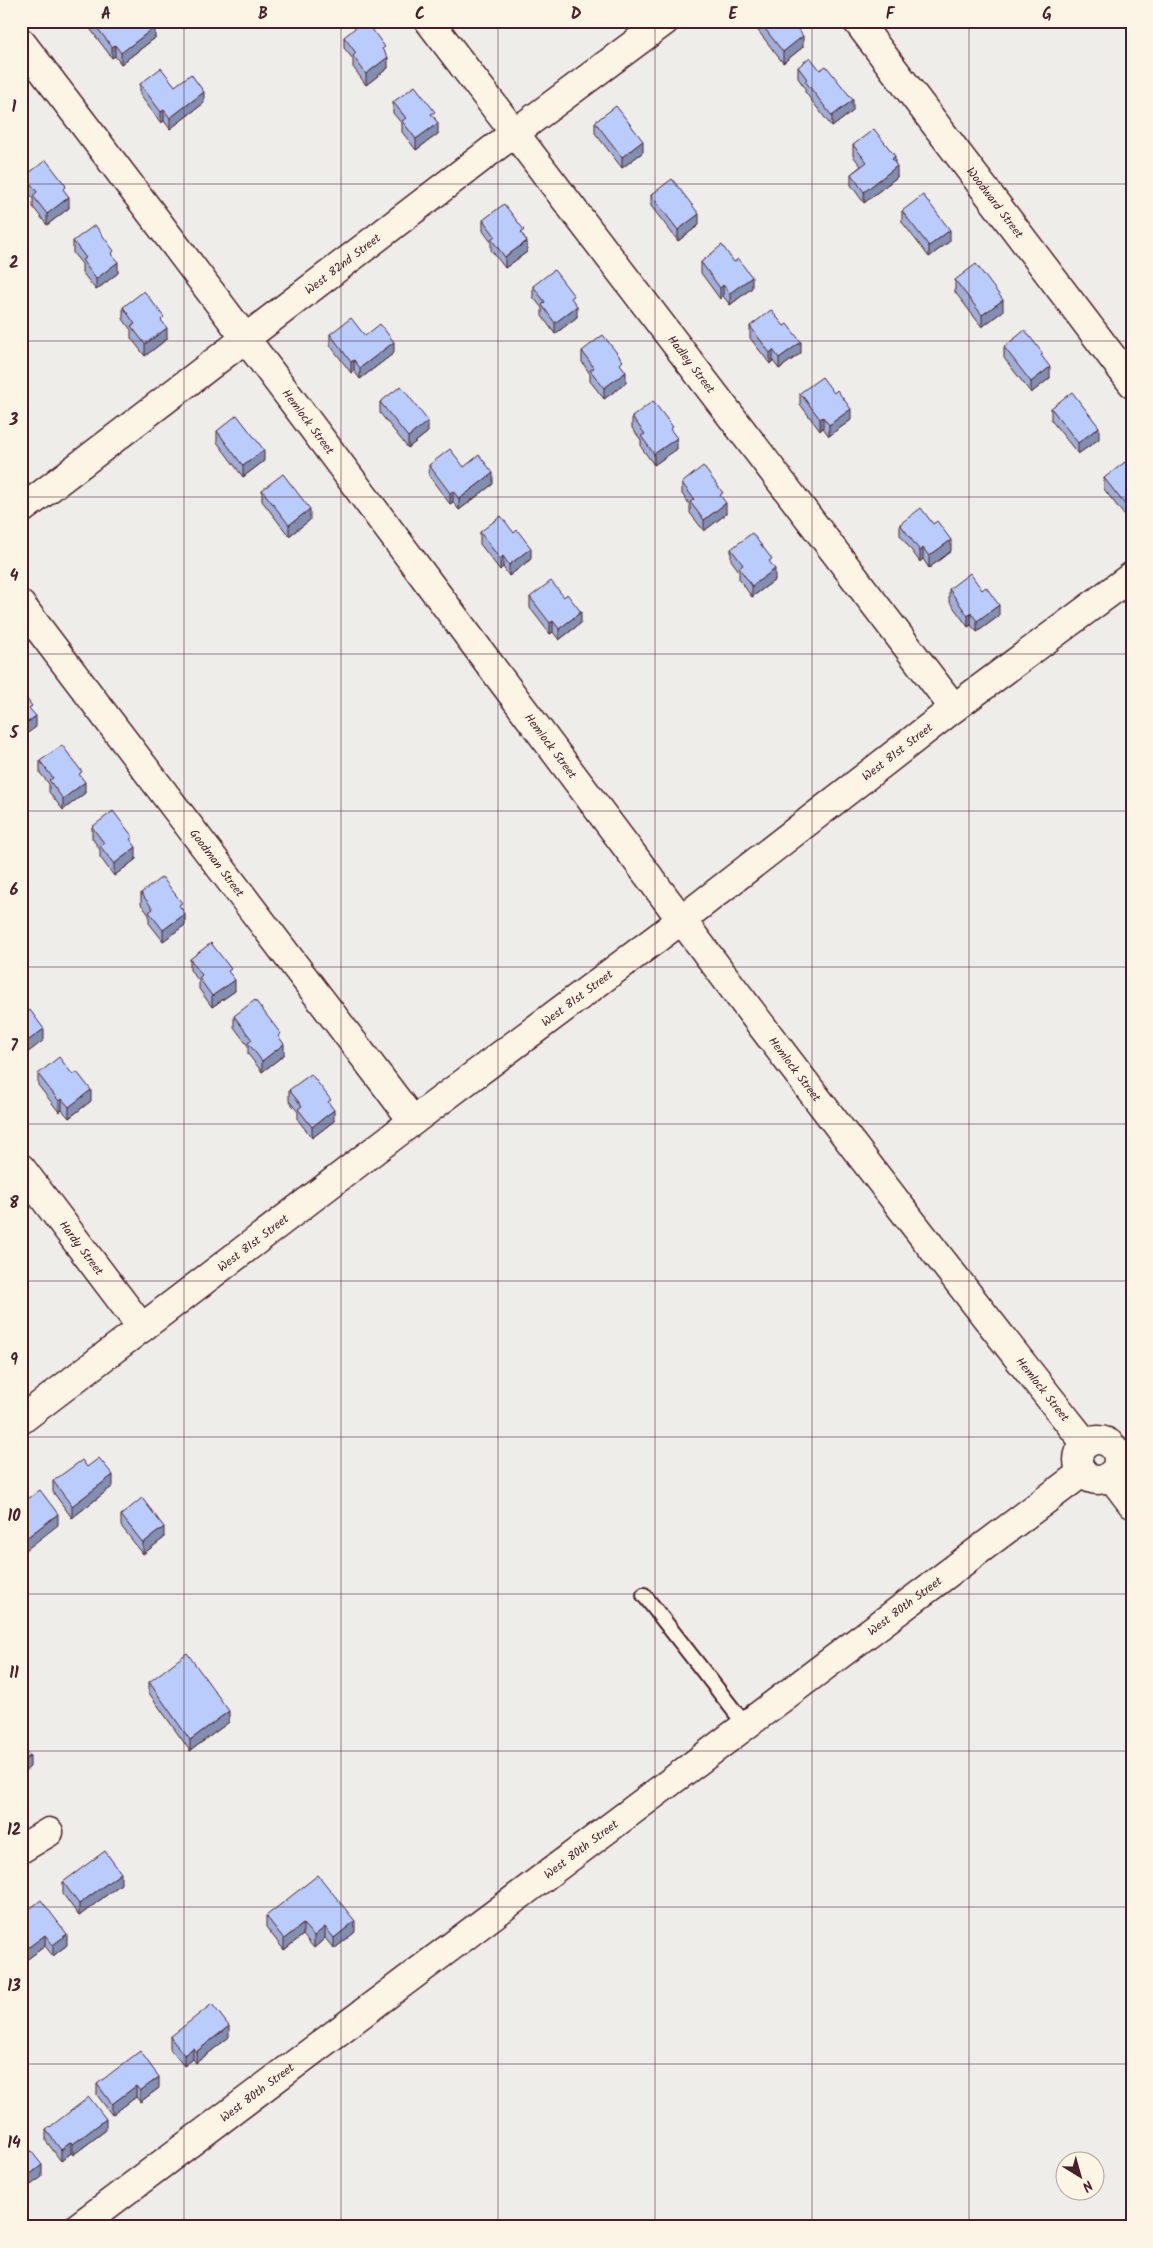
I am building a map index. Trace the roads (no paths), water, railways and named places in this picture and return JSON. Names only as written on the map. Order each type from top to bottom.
[{"type":"street","name":"Hadley Street","points":[[428,21],[847,571],[954,708]]},
{"type":"street","name":"West 82nd Street","points":[[21,510],[515,133],[666,21]]},
{"type":"street","name":"Woodward Street","points":[[857,21],[1132,383]]},
{"type":"street","name":"Hemlock Street","points":[[21,42],[246,338],[680,921],[1086,1444]]},
{"type":"street","name":"West 81st Street","points":[[21,1420],[413,1121],[680,921],[954,708],[1132,576]]},
{"type":"street","name":"Goodman Street","points":[[21,604],[413,1121]]},
{"type":"street","name":"Hardy Street","points":[[21,1168],[142,1328]]},
{"type":"street","points":[[1100,1440],[1110,1443],[1123,1441],[1117,1466],[1110,1475],[1094,1480],[1083,1472],[1078,1459],[1079,1453],[1086,1444],[1100,1440]]},
{"type":"street","name":"West 80th Street","points":[[78,2227],[1083,1472]]},
{"type":"street","points":[[1110,1475],[1132,1504]]},
{"type":"street","points":[[21,1850],[49,1832]]},
{"type":"lane","points":[[644,1595],[746,1726]]}]
